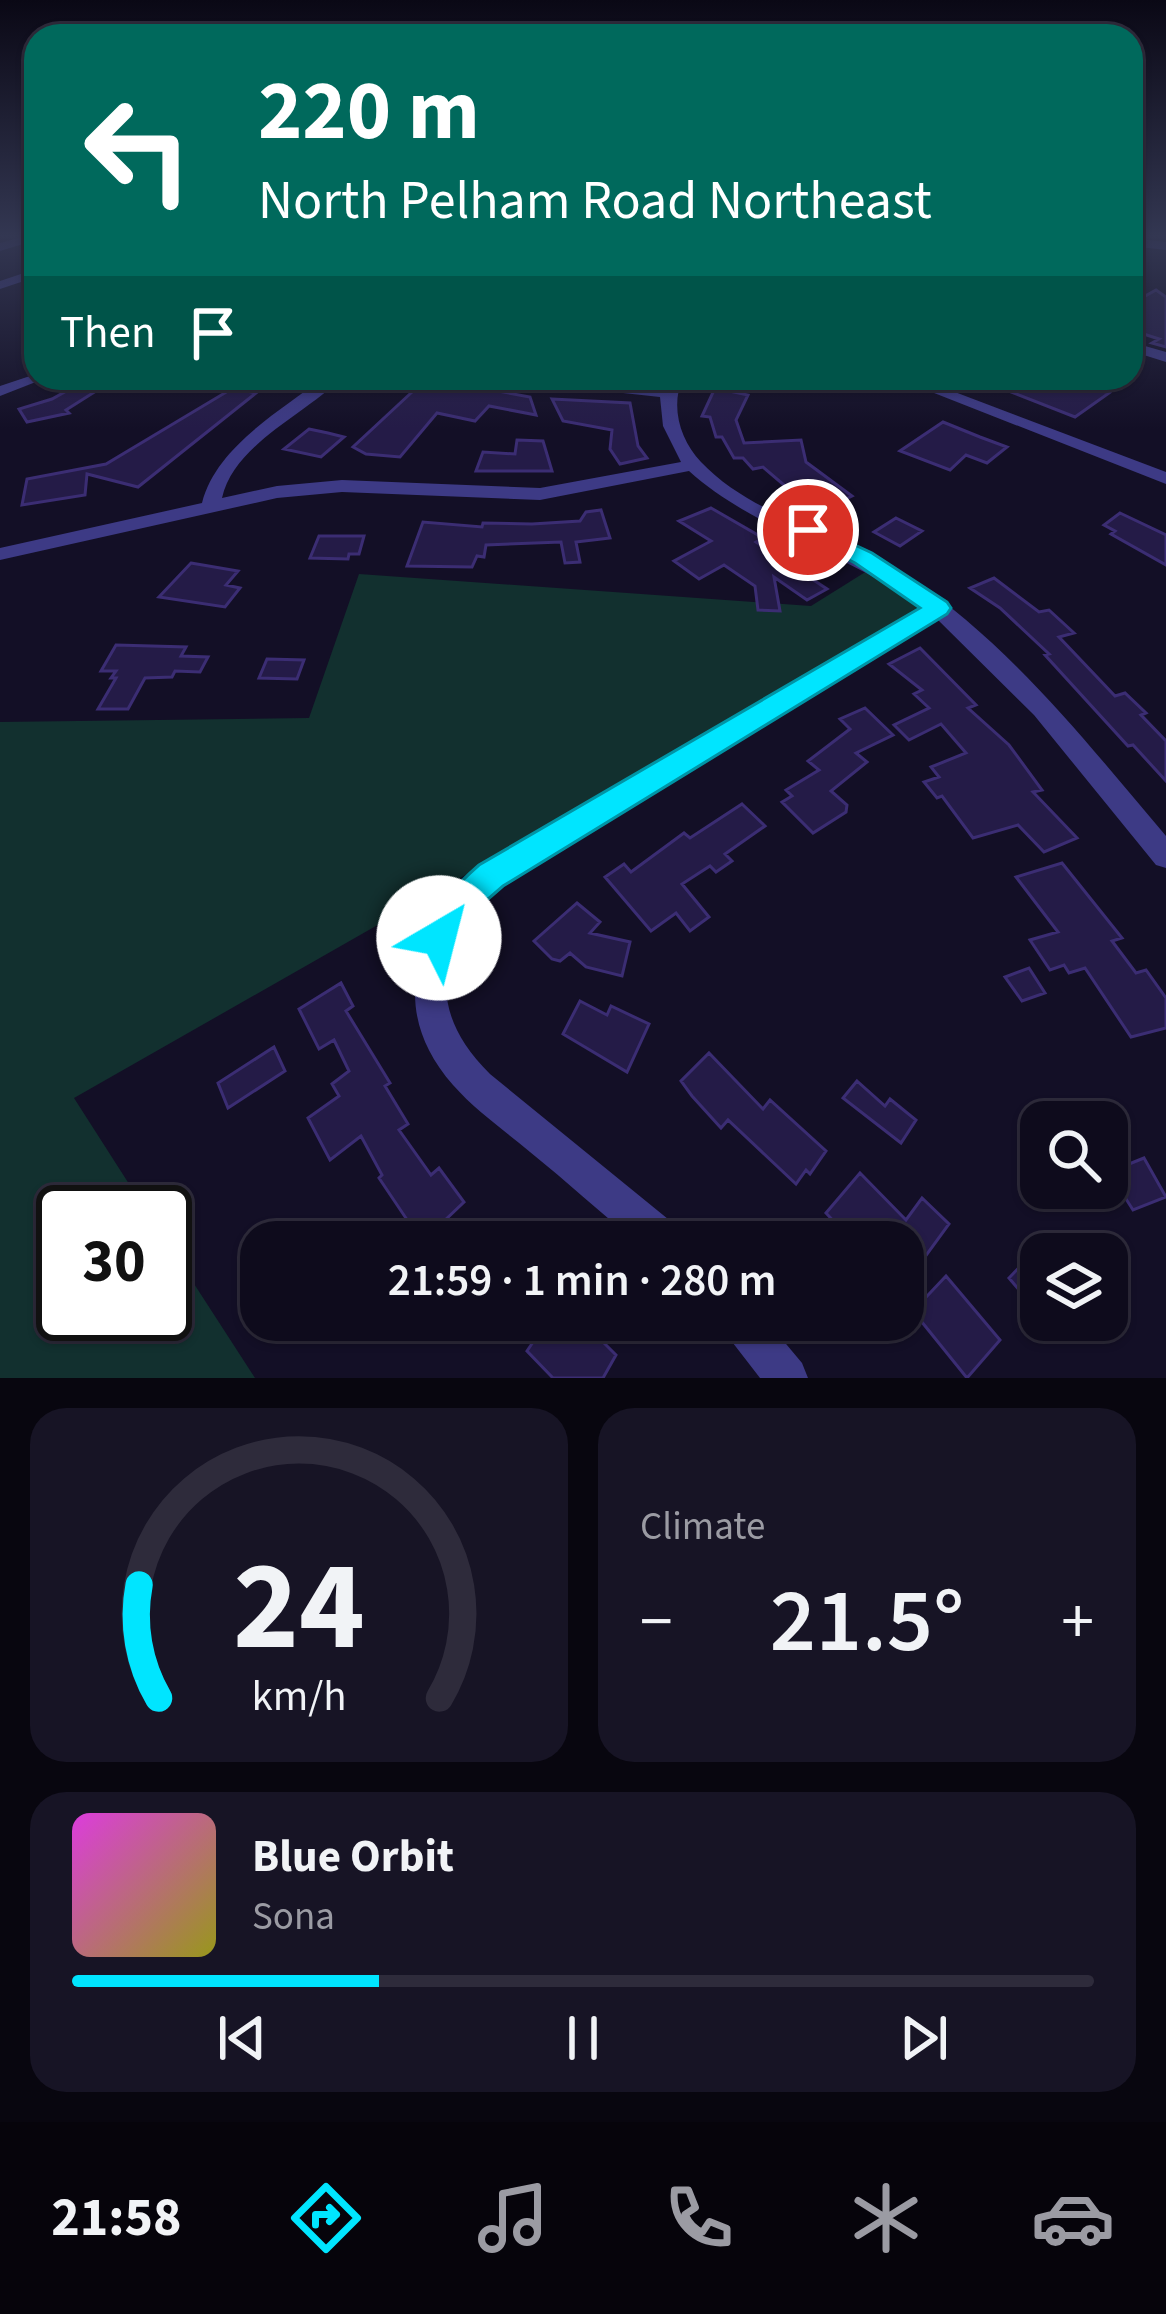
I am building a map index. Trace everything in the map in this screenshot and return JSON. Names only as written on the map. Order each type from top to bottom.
[{"type":"street","points":[[211,506],[214,484],[230,464],[319,390]]},
{"type":"street","points":[[671,390],[673,428],[694,465],[744,498],[864,558],[938,608],[1026,691],[1166,856]]},
{"type":"street","points":[[939,390],[1160,477]]},
{"type":"street","points":[[0,554],[211,506],[343,486],[540,494],[694,465]]},
{"type":"street","points":[[640,1221],[472,1080],[445,1046],[430,992],[439,938],[460,902],[491,875],[938,608]]},
{"type":"street","points":[[757,1341],[787,1378]]},
{"type":"green space","points":[[867,571],[934,608],[74,1098],[130,1185],[36,1185],[36,1341],[192,1341],[192,1281],[255,1378],[0,1378],[0,722],[309,718],[359,574],[811,606]]},
{"type":"building","points":[[1143,300],[1166,300],[1166,347],[1152,343],[1159,339],[1143,334]]},
{"type":"building","points":[[68,390],[98,390],[66,410],[69,413],[27,422],[19,409]]},
{"type":"building","points":[[230,390],[256,393],[138,487],[87,474],[85,495],[22,505],[27,479],[106,464]]},
{"type":"building","points":[[401,390],[492,390],[530,397],[536,415],[489,406],[475,421],[437,413],[400,457],[366,454],[353,447],[412,392]]},
{"type":"building","points":[[714,390],[748,395],[736,420],[744,443],[801,440],[806,462],[852,496],[828,508],[798,489],[791,491],[763,467],[753,469],[743,458],[734,458],[722,437],[716,437],[710,417],[702,416]]},
{"type":"building","points":[[1006,390],[1109,393],[1075,417]]},
{"type":"building","points":[[552,399],[630,403],[638,446],[647,458],[620,464],[610,449],[612,430],[563,421]]},
{"type":"building","points":[[943,422],[1007,447],[987,463],[966,455],[950,470],[900,451]]},
{"type":"building","points":[[309,429],[344,437],[321,457],[284,449]]},
{"type":"building","points":[[517,440],[543,441],[552,471],[476,471],[483,452],[515,454]]},
{"type":"building","points":[[711,508],[763,538],[756,542],[827,589],[807,600],[774,577],[780,611],[758,610],[755,586],[724,565],[699,579],[674,561],[711,541],[679,521]]},
{"type":"building","points":[[601,510],[610,538],[576,542],[580,562],[565,563],[561,542],[486,545],[484,557],[477,556],[472,567],[407,566],[423,522],[482,527],[483,523],[580,521],[586,512]]},
{"type":"building","points":[[1120,513],[1166,535],[1166,565],[1111,534],[1115,531],[1104,525]]},
{"type":"building","points":[[896,518],[922,531],[900,546],[874,532]]},
{"type":"building","points":[[319,536],[364,536],[359,554],[349,554],[348,559],[310,558]]},
{"type":"building","points":[[191,563],[238,571],[226,585],[240,588],[225,607],[159,597]]},
{"type":"building","points":[[994,578],[1039,612],[1049,610],[1074,633],[1059,637],[1115,696],[1125,693],[1146,713],[1141,715],[1166,741],[1166,781],[1133,745],[1128,746],[1045,655],[1049,654],[1000,608],[970,588]]},
{"type":"building","points":[[116,645],[186,647],[181,656],[208,657],[200,672],[175,671],[172,677],[145,678],[128,709],[98,709],[116,678],[111,678],[116,671],[101,671]]},
{"type":"building","points":[[920,648],[976,705],[968,708],[1009,745],[1042,790],[1033,792],[1077,838],[1044,852],[1018,825],[973,838],[942,796],[937,798],[924,782],[939,777],[931,767],[966,753],[941,724],[909,740],[894,725],[929,708],[914,694],[922,690],[889,664]]},
{"type":"building","points":[[267,659],[304,660],[297,679],[259,678]]},
{"type":"building","points":[[865,708],[893,735],[856,753],[867,762],[831,791],[847,805],[846,812],[813,833],[782,802],[792,796],[786,790],[819,770],[808,761],[850,729],[840,719]]},
{"type":"building","points":[[742,804],[765,826],[725,854],[732,861],[716,872],[710,866],[682,884],[709,917],[690,931],[676,913],[651,931],[605,877],[624,864],[631,872],[684,833],[690,838]]},
{"type":"building","points":[[1062,863],[1122,938],[1112,941],[1136,973],[1146,970],[1166,998],[1166,1028],[1131,1037],[1085,968],[1069,973],[1064,965],[1050,970],[1030,940],[1058,932],[1016,877]]},
{"type":"building","points":[[577,903],[600,922],[590,933],[630,942],[622,976],[586,967],[570,953],[560,961],[552,959],[534,941]]},
{"type":"building","points":[[1029,968],[1045,993],[1022,1001],[1005,977]]},
{"type":"building","points":[[341,983],[353,1006],[346,1011],[390,1083],[385,1086],[408,1124],[399,1130],[431,1175],[439,1168],[464,1202],[444,1221],[408,1221],[379,1178],[382,1175],[361,1136],[330,1160],[308,1118],[339,1096],[332,1084],[349,1071],[334,1040],[319,1049],[299,1009]]},
{"type":"building","points":[[580,1001],[607,1015],[611,1006],[649,1024],[627,1072],[563,1034]]},
{"type":"building","points":[[274,1047],[285,1071],[228,1108],[218,1083]]},
{"type":"building","points":[[709,1053],[763,1109],[770,1100],[826,1151],[810,1174],[806,1170],[796,1184],[728,1120],[721,1128],[692,1096],[681,1081]]},
{"type":"building","points":[[857,1081],[885,1106],[890,1099],[916,1120],[901,1143],[843,1098]]},
{"type":"building","points":[[1144,1158],[1166,1197],[1133,1210],[1128,1202],[1128,1164]]},
{"type":"building","points":[[860,1173],[906,1220],[922,1198],[949,1224],[924,1258],[924,1221],[833,1221],[826,1213]]},
{"type":"building","points":[[1020,1267],[1020,1291],[1009,1278]]},
{"type":"building","points":[[946,1276],[1000,1340],[967,1378],[924,1325],[924,1299]]},
{"type":"building","points":[[534,1341],[602,1341],[616,1355],[603,1378],[553,1378],[527,1351]]},
{"type":"route","points":[[439,938],[460,902],[491,875],[938,608],[864,558],[808,530]]}]
